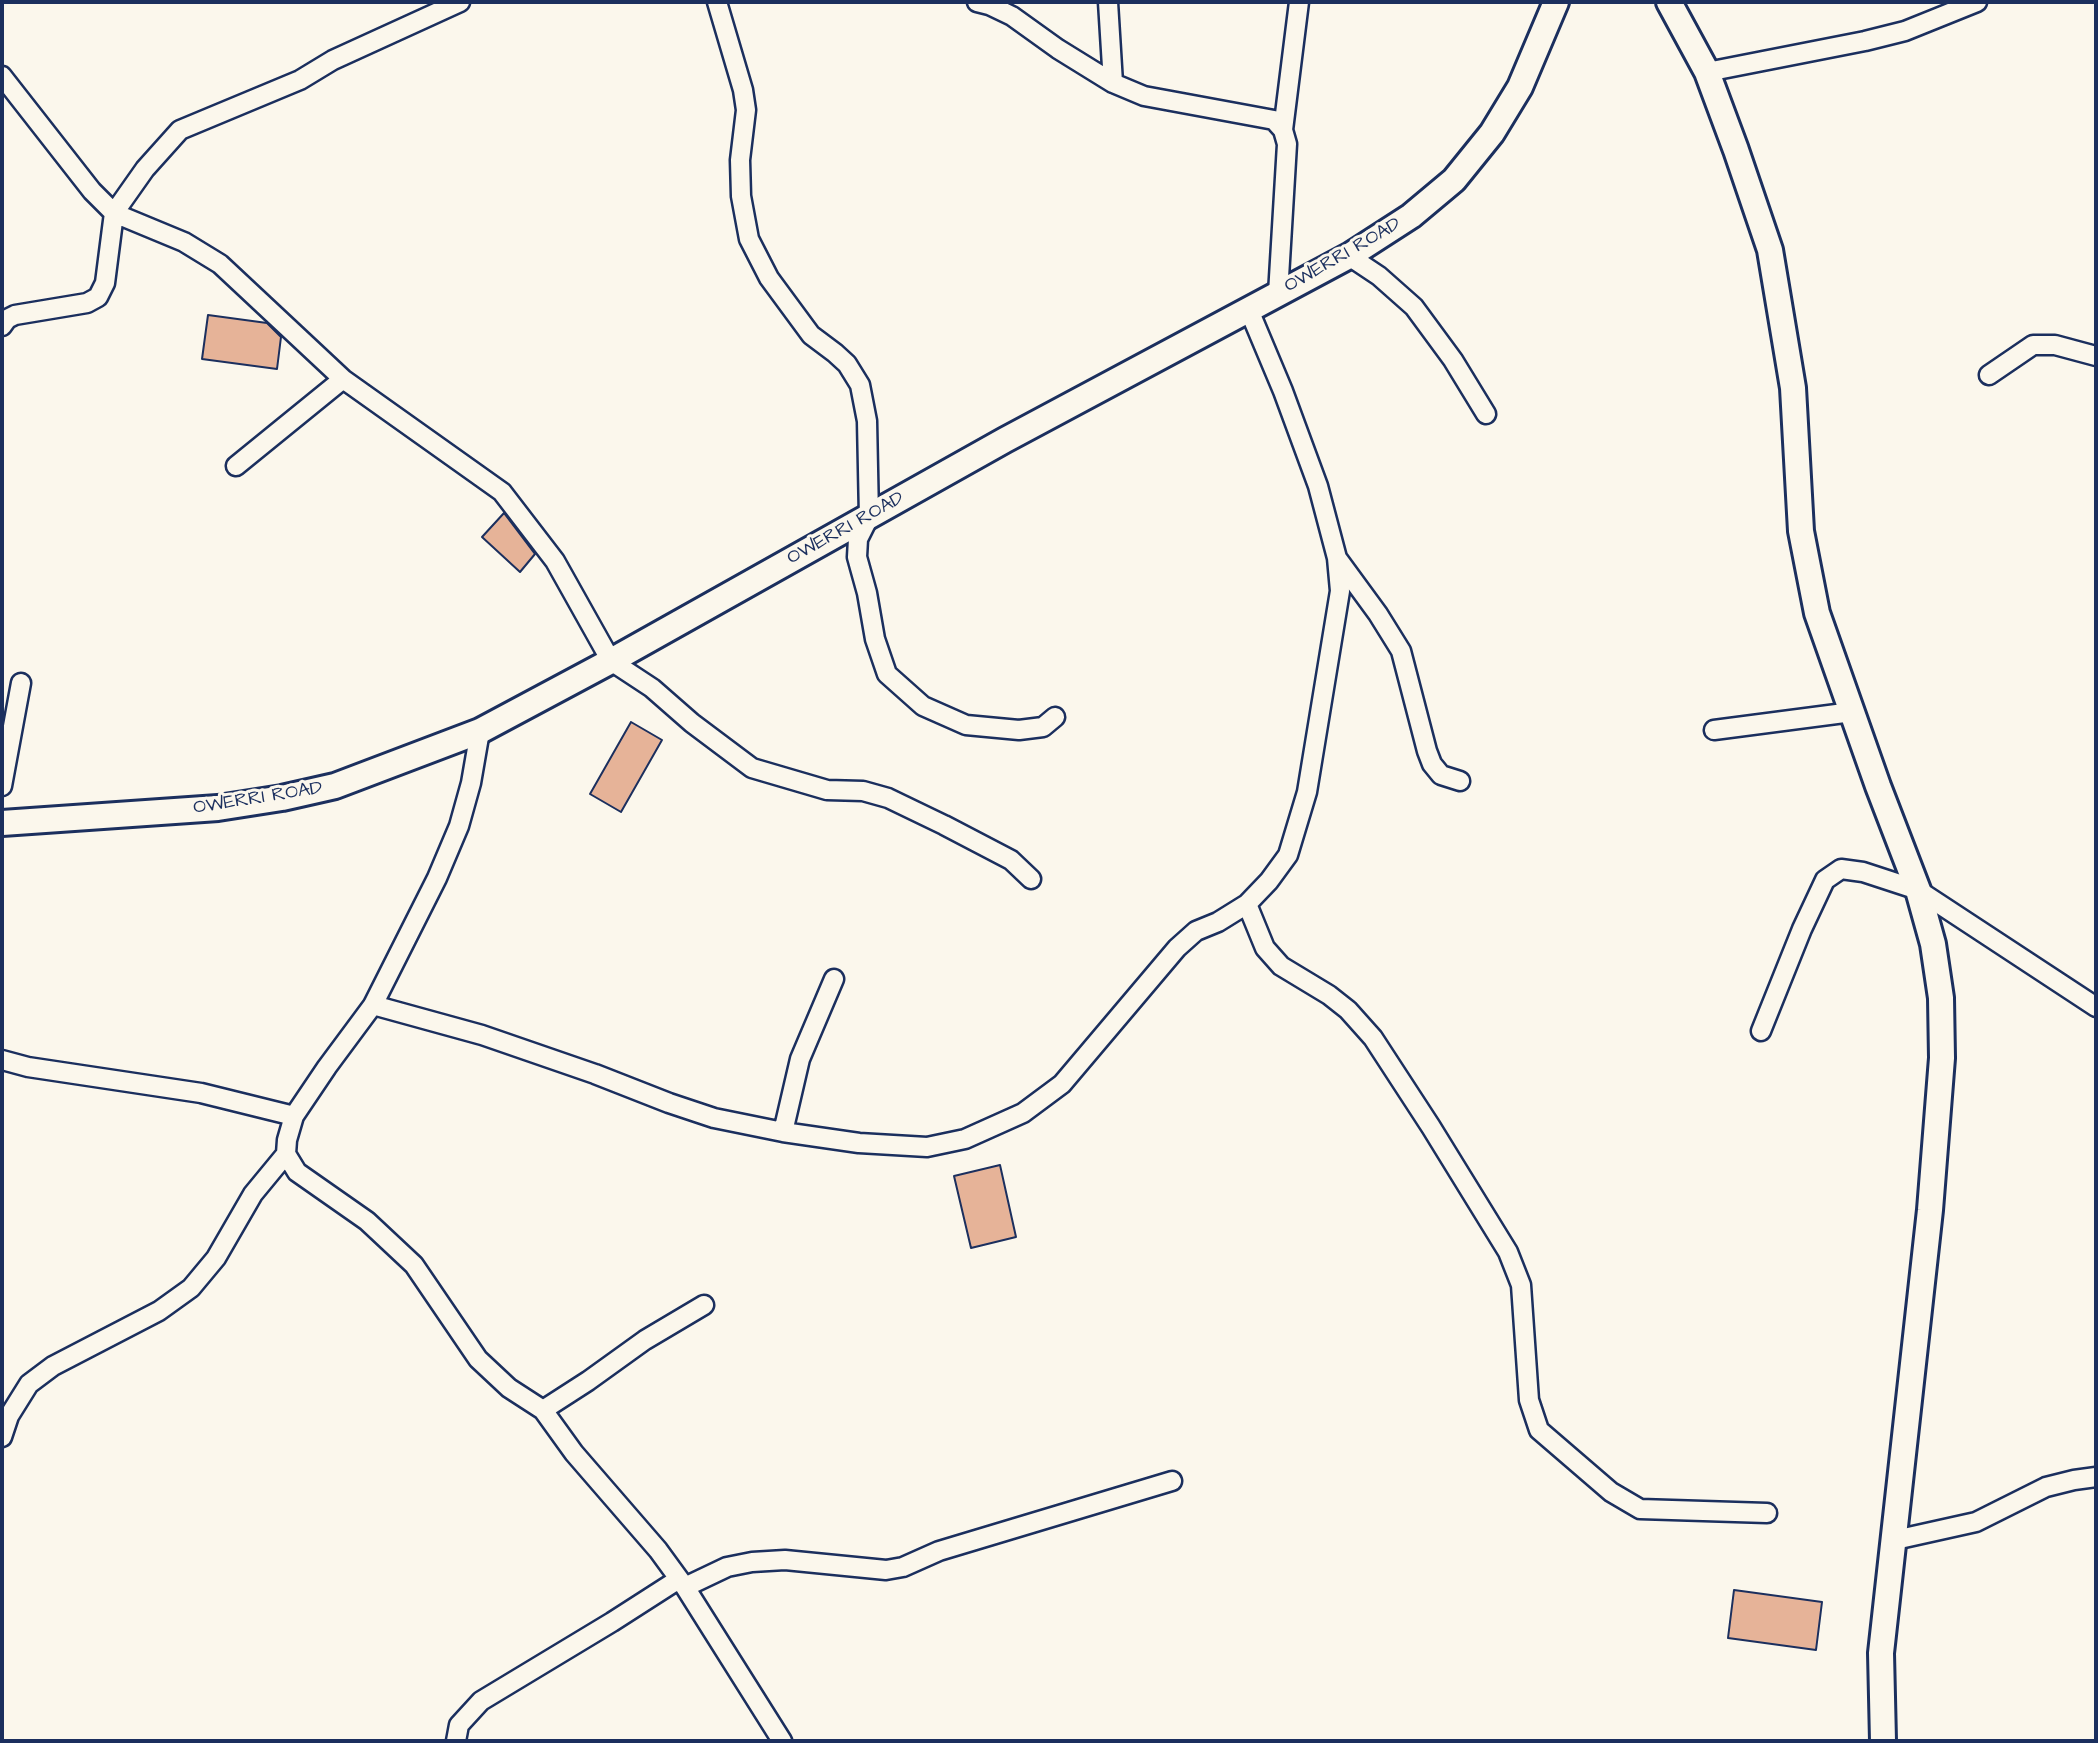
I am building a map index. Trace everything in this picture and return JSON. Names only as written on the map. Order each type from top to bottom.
[{"type":"main road","name":"OWERRI ROAD","points":[[2,823],[218,808],[282,798],[335,786],[480,731],[611,661],[1005,440],[1349,256],[1420,209],[1454,180],[1492,133],[1520,87],[1556,2]]},
{"type":"main road","points":[[1669,2],[1707,72],[1770,250],[1793,388],[1801,531],[1817,613],[1918,890],[1933,944],[1941,998],[1942,1058],[1930,1210],[1881,1653],[1883,1741]]},
{"type":"street","points":[[2,326],[7,319],[15,315],[86,303],[98,297],[105,283],[114,213],[145,169],[180,130],[300,80],[333,60],[460,2]]},
{"type":"street","points":[[717,2],[743,90],[746,110],[740,160],[741,196],[749,239],[769,278],[811,335],[847,365],[860,385],[867,421],[869,517],[858,539],[857,557],[875,639],[887,674],[923,706],[966,725],[1019,730],[1043,727],[1055,717]]},
{"type":"street","points":[[977,2],[1010,9],[1058,49],[1113,83],[1144,96],[1274,120],[1283,130]]},
{"type":"street","points":[[1108,2],[1113,83]]},
{"type":"street","points":[[1278,294],[1287,144],[1283,130],[1299,2]]},
{"type":"street","points":[[1707,72],[1905,31],[1977,2]]},
{"type":"street","points":[[2,76],[92,191],[114,213],[184,242],[220,264],[343,379],[502,492],[555,561],[611,661],[652,688],[692,723],[752,768],[827,790],[863,791],[888,797],[1011,860],[1031,879]]},
{"type":"street","points":[[1349,256],[1379,276],[1414,307],[1453,360],[1486,414]]},
{"type":"street","points":[[2,303],[28,312]]},
{"type":"street","points":[[373,1005],[482,1035],[713,1118],[859,1143],[926,1147],[965,1139],[1023,1113],[1062,1084],[1177,948],[1196,931],[1218,922],[1247,904],[1269,881],[1289,855],[1307,792],[1340,591],[1337,558],[1318,486],[1249,310]]},
{"type":"street","points":[[1989,374],[2033,345],[2055,345],[2096,356]]},
{"type":"street","points":[[236,466],[343,379]]},
{"type":"street","points":[[1337,558],[1401,651],[1432,764],[1441,775],[1460,781]]},
{"type":"street","points":[[2,786],[21,683]]},
{"type":"street","points":[[1714,730],[1852,712]]},
{"type":"street","points":[[2,1437],[9,1416],[29,1384],[53,1366],[159,1311],[191,1288],[216,1258],[253,1194],[286,1154],[287,1140],[295,1116],[373,1005],[437,878],[459,826],[471,783],[480,731]]},
{"type":"street","points":[[1760,1031],[1825,880],[1841,869],[1863,872],[1918,890],[2096,1007]]},
{"type":"street","points":[[1247,904],[1265,948],[1281,966],[1329,995],[1348,1010],[1373,1038],[1508,1252],[1521,1285],[1529,1400],[1539,1430],[1611,1492],[1640,1510],[1767,1513]]},
{"type":"street","points":[[783,1132],[800,1059],[834,979]]},
{"type":"street","points":[[2,1060],[28,1067],[201,1094],[295,1116]]},
{"type":"street","points":[[286,1154],[297,1172],[367,1221],[414,1265],[478,1359],[509,1388],[543,1410],[574,1453],[658,1550],[682,1583],[782,1741]]},
{"type":"street","points":[[543,1410],[645,1340],[704,1305]]},
{"type":"street","points":[[1895,1540],[1976,1522],[2046,1487],[2096,1477]]},
{"type":"street","points":[[456,1741],[459,1724],[481,1701],[682,1583],[727,1567],[785,1559],[886,1570],[903,1567],[939,1551],[1172,1481]]},
{"type":"building","points":[[208,315],[267,323],[281,337],[277,369],[202,359]]},
{"type":"building","points":[[504,513],[535,554],[520,572],[482,537]]},
{"type":"building","points":[[631,722],[662,740],[621,812],[590,794]]},
{"type":"building","points":[[1000,1165],[1016,1237],[971,1248],[954,1176]]},
{"type":"building","points":[[1734,1590],[1822,1602],[1816,1650],[1728,1638]]}]
